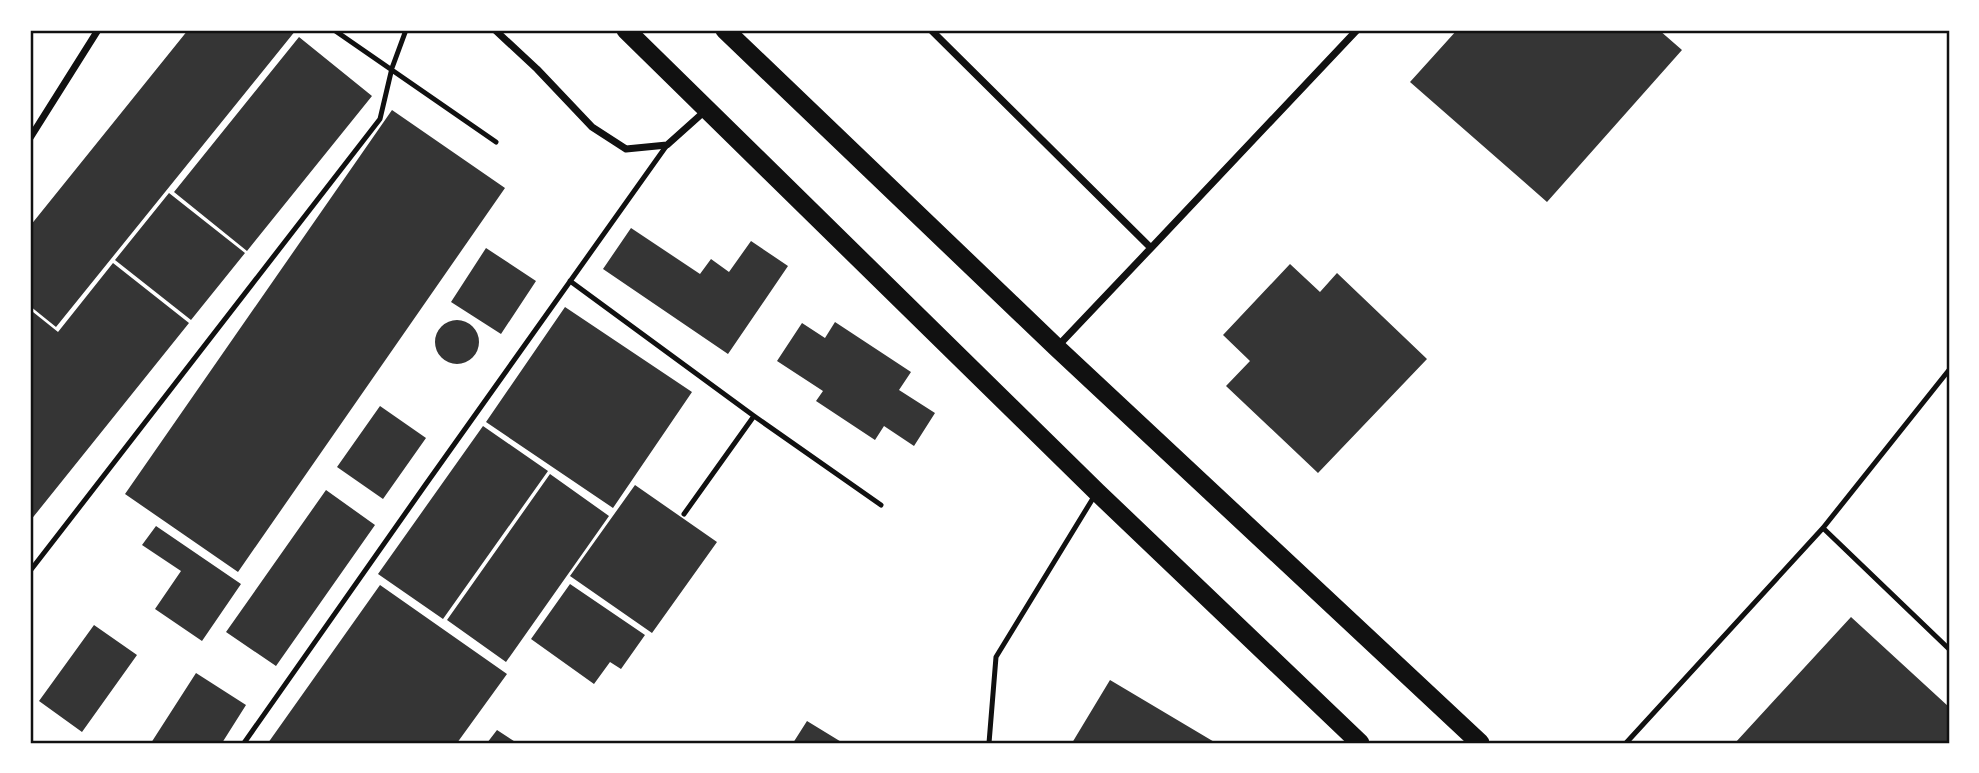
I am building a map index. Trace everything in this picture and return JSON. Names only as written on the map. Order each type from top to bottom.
[{"type":"highway","points":[[626,30],[1097,492],[1360,743]]},
{"type":"highway","points":[[725,30],[1056,347],[1480,743]]},
{"type":"street","points":[[30,138],[98,30]]},
{"type":"street","points":[[495,30],[537,69],[592,127],[626,149],[667,145],[708,108]]},
{"type":"street","points":[[931,30],[1151,248]]},
{"type":"street","points":[[1056,347],[1357,30]]},
{"type":"lane","points":[[334,30],[496,142]]},
{"type":"lane","points":[[30,571],[380,120],[392,68],[406,30]]},
{"type":"lane","points":[[244,743],[667,145]]},
{"type":"lane","points":[[570,281],[881,505]]},
{"type":"lane","points":[[1626,743],[1823,528],[1949,370]]},
{"type":"lane","points":[[684,514],[754,416]]},
{"type":"lane","points":[[989,743],[996,657],[1097,492]]},
{"type":"lane","points":[[1823,528],[1949,649]]},
{"type":"building","points":[[188,30],[296,30],[56,327],[30,306],[30,226]]},
{"type":"building","points":[[1457,30],[1659,30],[1682,50],[1547,202],[1410,82]]},
{"type":"building","points":[[299,37],[372,96],[247,251],[174,192]]},
{"type":"building","points":[[392,110],[505,188],[238,572],[125,494]]},
{"type":"building","points":[[169,193],[245,253],[191,320],[115,260]]},
{"type":"building","points":[[631,228],[700,274],[711,259],[729,272],[751,241],[788,266],[728,354],[603,269]]},
{"type":"building","points":[[486,248],[536,281],[501,334],[451,302]]},
{"type":"building","points":[[113,263],[189,323],[30,521],[30,316],[33,312],[58,332]]},
{"type":"building","points":[[1290,264],[1320,292],[1337,273],[1427,359],[1318,473],[1226,386],[1250,361],[1223,335]]},
{"type":"building","points":[[565,307],[692,392],[613,508],[486,422]]},
{"type":"building","points":[[457,320],[466,321],[473,326],[478,333],[478,351],[473,358],[466,363],[457,364],[448,363],[441,358],[436,351],[435,342],[436,333],[441,326],[448,321]]},
{"type":"building","points":[[835,322],[911,372],[899,390],[935,413],[914,446],[884,426],[875,440],[816,401],[823,391],[777,361],[802,323],[825,338]]},
{"type":"building","points":[[380,406],[426,438],[383,499],[337,467]]},
{"type":"building","points":[[483,426],[548,471],[443,619],[378,574]]},
{"type":"building","points":[[550,474],[609,516],[506,662],[447,620]]},
{"type":"building","points":[[635,485],[717,542],[652,633],[570,576]]},
{"type":"building","points":[[326,490],[375,525],[276,666],[226,632]]},
{"type":"building","points":[[156,526],[241,584],[202,641],[155,609],[181,571],[142,545]]},
{"type":"building","points":[[570,584],[645,635],[621,669],[610,662],[594,684],[531,639]]},
{"type":"building","points":[[380,585],[507,674],[457,743],[268,743]]},
{"type":"building","points":[[1851,617],[1949,707],[1949,743],[1735,743]]},
{"type":"building","points":[[94,625],[137,655],[82,732],[39,701]]},
{"type":"building","points":[[196,673],[246,705],[222,743],[151,743]]},
{"type":"building","points":[[1110,680],[1216,743],[1072,743]]},
{"type":"building","points":[[807,721],[843,743],[793,743]]},
{"type":"building","points":[[497,730],[517,743],[487,743]]}]
